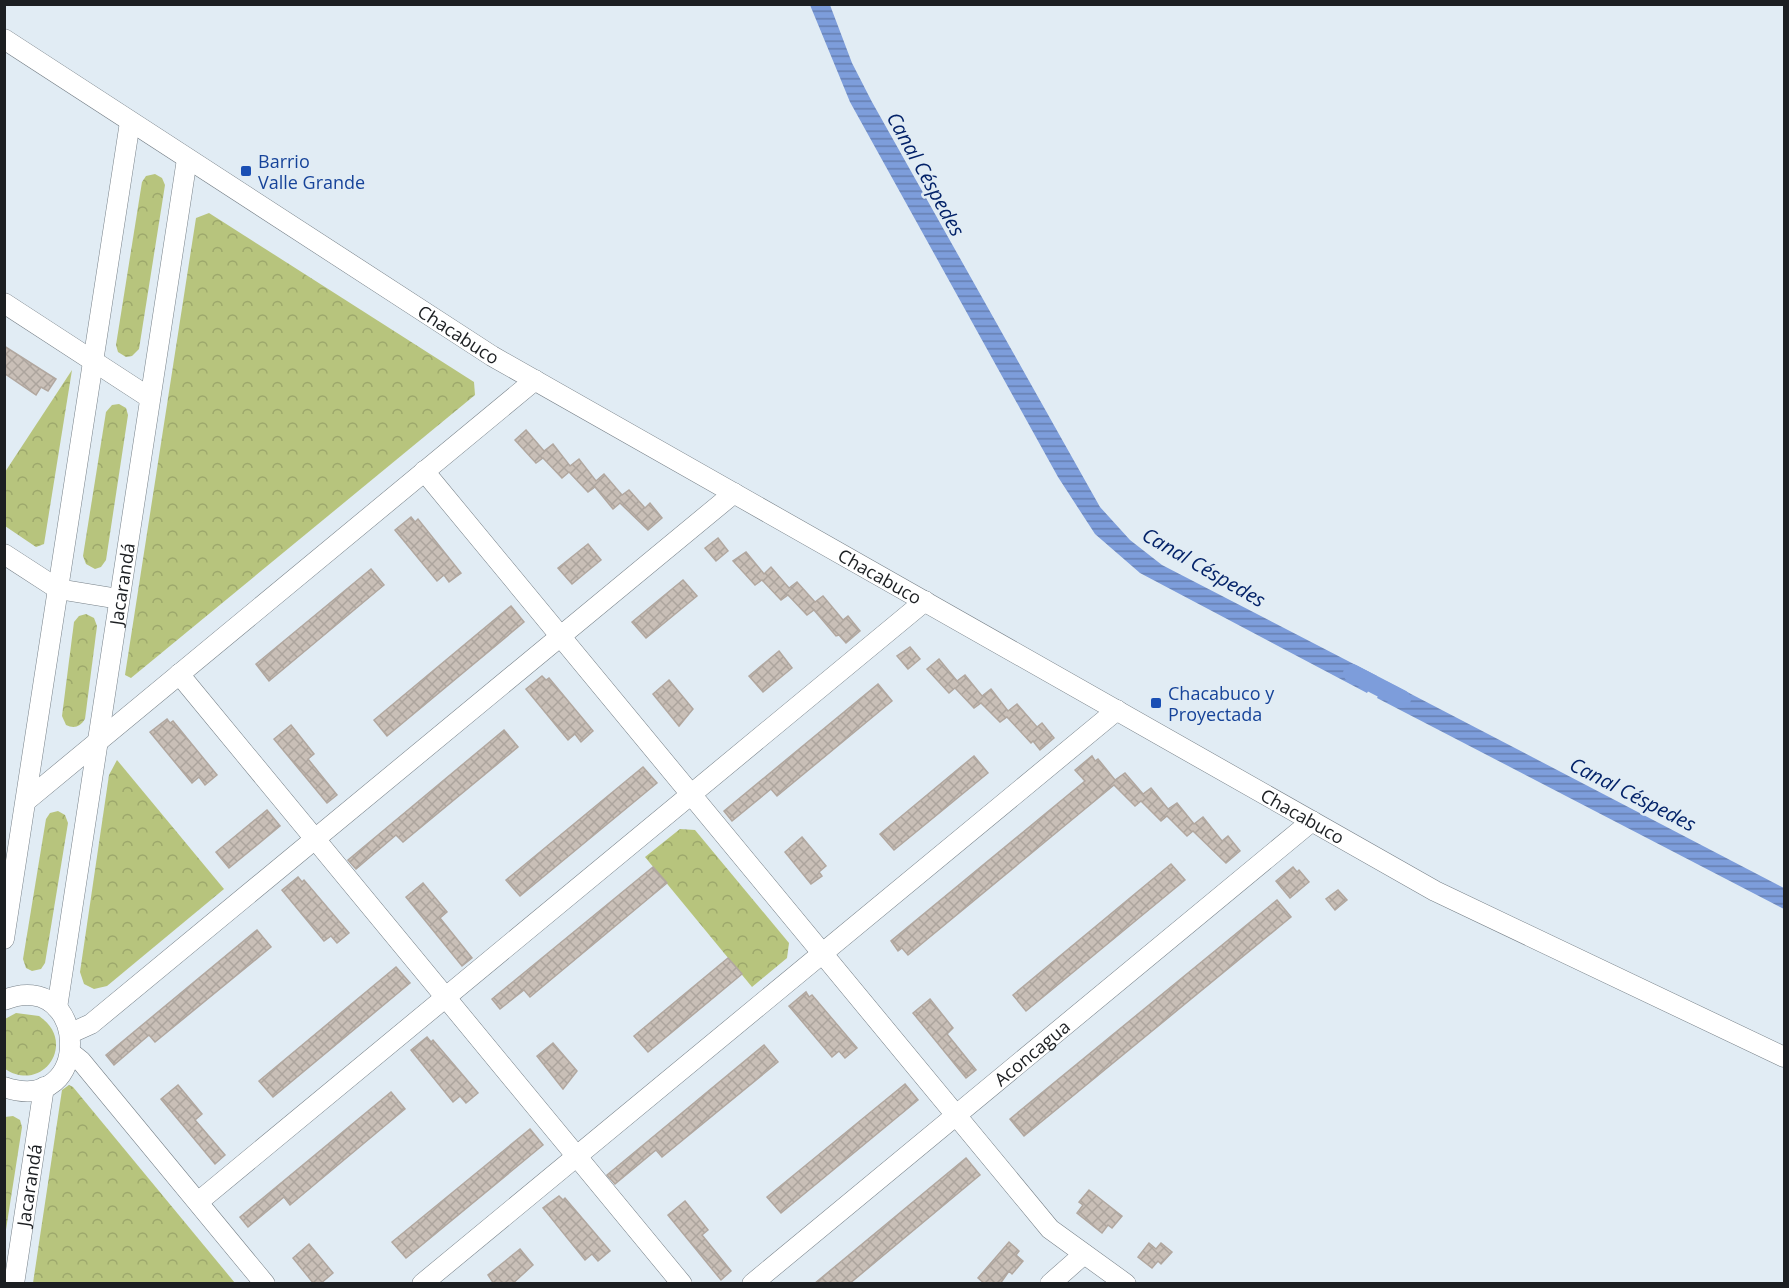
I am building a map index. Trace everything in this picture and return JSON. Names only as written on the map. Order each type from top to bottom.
[{"type":"street","name":"Chacabuco","points":[[4,39],[492,356],[1435,891],[1785,1057]]},
{"type":"street","points":[[4,939],[130,122]]},
{"type":"street","name":"Jacarandá","points":[[57,1008],[187,159]]},
{"type":"street","points":[[4,303],[150,398]]},
{"type":"street","points":[[26,801],[535,380]]},
{"type":"street","points":[[424,471],[1050,1229],[1126,1284]]},
{"type":"street","points":[[71,1033],[91,1024],[734,493]]},
{"type":"street","points":[[4,554],[58,589],[119,599]]},
{"type":"street","points":[[198,1202],[926,602]]},
{"type":"street","points":[[179,674],[682,1284]]},
{"type":"street","points":[[422,1284],[1117,710]]},
{"type":"street","name":"Aconcagua","points":[[752,1284],[1312,821]]},
{"type":"street","points":[[4,1000],[33,996],[57,1008],[71,1033],[71,1053],[62,1073],[44,1087],[18,1091],[4,1087]]},
{"type":"street","points":[[71,1053],[81,1061],[265,1284]]},
{"type":"street","name":"Jacarandá","points":[[14,1284],[44,1087]]},
{"type":"street","points":[[1050,1284],[1084,1254]]},
{"type":"green space","points":[[155,174],[162,178],[165,185],[139,349],[132,356],[126,357],[118,352],[116,345],[142,182],[146,176]]},
{"type":"green space","points":[[209,213],[474,382],[475,395],[131,678],[125,675],[196,218]]},
{"type":"green space","points":[[72,370],[44,544],[36,547],[5,526],[5,472]]},
{"type":"green space","points":[[119,404],[126,408],[128,415],[106,560],[101,567],[95,569],[86,564],[83,556],[106,412],[112,405]]},
{"type":"green space","points":[[86,614],[94,618],[97,626],[85,719],[81,724],[72,727],[66,725],[62,716],[74,622],[79,616]]},
{"type":"green space","points":[[117,760],[224,889],[107,986],[94,989],[84,984],[80,972],[109,775]]},
{"type":"green space","points":[[58,811],[65,815],[68,823],[45,963],[41,969],[32,971],[26,968],[23,959],[46,819],[50,813]]},
{"type":"green space","points":[[680,829],[695,830],[789,943],[787,958],[752,987],[645,857]]},
{"type":"green space","points":[[16,1013],[39,1016],[50,1027],[55,1039],[55,1051],[51,1062],[43,1070],[32,1075],[19,1075],[5,1069],[5,1019]]},
{"type":"green space","points":[[69,1085],[235,1283],[33,1283],[62,1090]]},
{"type":"green space","points":[[13,1116],[20,1120],[22,1127],[5,1236],[5,1117]]},
{"type":"water","points":[[810,5],[830,5],[852,63],[872,102],[1100,507],[1130,540],[1162,565],[1377,676],[1367,693],[1140,573],[1095,534],[1058,477],[850,102]]},
{"type":"water","points":[[1386,681],[1784,888],[1784,909],[1377,698]]},
{"type":"building","points":[[4,346],[56,379],[48,391],[41,387],[36,395],[4,373]]},
{"type":"building","points":[[526,430],[544,451],[553,444],[570,466],[579,459],[596,481],[604,474],[622,495],[629,490],[645,508],[650,503],[662,518],[648,530],[620,503],[613,509],[595,487],[588,492],[569,472],[562,478],[543,458],[536,463],[515,440]]},
{"type":"building","points":[[411,517],[415,522],[418,519],[461,573],[449,582],[444,575],[437,581],[395,530]]},
{"type":"building","points":[[718,538],[728,551],[716,561],[705,548]]},
{"type":"building","points":[[588,544],[601,560],[572,584],[558,568]]},
{"type":"building","points":[[746,552],[764,574],[771,567],[789,588],[797,582],[815,602],[823,596],[843,620],[848,616],[860,631],[846,643],[839,635],[836,636],[814,610],[807,615],[788,595],[781,600],[762,580],[755,585],[733,561]]},
{"type":"building","points":[[371,569],[384,585],[269,681],[256,664]]},
{"type":"building","points":[[683,580],[697,596],[646,638],[632,622]]},
{"type":"building","points":[[511,606],[524,622],[387,736],[374,720]]},
{"type":"building","points":[[910,647],[920,659],[908,669],[897,656]]},
{"type":"building","points":[[779,651],[792,668],[763,692],[749,676]]},
{"type":"building","points":[[939,659],[957,681],[965,675],[982,696],[991,689],[1008,711],[1017,704],[1037,727],[1042,723],[1054,738],[1040,750],[1007,717],[1000,722],[981,703],[974,708],[955,688],[949,693],[927,669]]},
{"type":"building","points":[[542,676],[546,680],[549,678],[593,731],[581,742],[575,734],[568,740],[526,689]]},
{"type":"building","points":[[669,680],[693,709],[679,726],[653,694]]},
{"type":"building","points":[[878,684],[892,701],[777,796],[771,789],[732,821],[724,811]]},
{"type":"building","points":[[167,719],[170,723],[173,721],[217,775],[205,785],[199,777],[192,783],[150,732]]},
{"type":"building","points":[[291,725],[314,754],[308,759],[337,795],[327,803],[274,739]]},
{"type":"building","points":[[504,730],[518,747],[403,842],[396,835],[356,869],[348,860]]},
{"type":"building","points":[[974,756],[988,773],[894,850],[880,834]]},
{"type":"building","points":[[1092,756],[1095,761],[1098,759],[1115,780],[1125,773],[1143,794],[1151,788],[1168,809],[1177,803],[1194,824],[1203,817],[1222,841],[1228,836],[1240,851],[1226,863],[1193,831],[1187,836],[1167,816],[1161,821],[1141,801],[1135,806],[1114,785],[908,955],[902,948],[898,951],[891,941],[1085,781],[1075,770]]},
{"type":"building","points":[[643,767],[657,783],[520,896],[506,880]]},
{"type":"building","points":[[267,810],[280,826],[229,868],[216,852]]},
{"type":"building","points":[[802,837],[826,866],[819,872],[822,876],[811,884],[785,852]]},
{"type":"building","points":[[1171,864],[1185,880],[1026,1011],[1013,995]]},
{"type":"building","points":[[653,867],[667,883],[530,997],[524,990],[500,1009],[492,999]]},
{"type":"building","points":[[1293,867],[1297,872],[1299,870],[1309,882],[1290,898],[1276,881]]},
{"type":"building","points":[[298,877],[302,882],[304,880],[349,933],[337,943],[331,936],[324,941],[282,890]]},
{"type":"building","points":[[423,883],[447,912],[440,918],[472,958],[462,966],[406,897]]},
{"type":"building","points":[[1338,890],[1347,900],[1335,910],[1326,899]]},
{"type":"building","points":[[1277,900],[1291,917],[1024,1136],[1010,1119]]},
{"type":"building","points":[[257,930],[271,947],[155,1042],[149,1035],[114,1065],[106,1055]]},
{"type":"building","points":[[728,958],[742,974],[648,1052],[634,1036]]},
{"type":"building","points":[[396,967],[410,983],[273,1097],[259,1081]]},
{"type":"building","points":[[806,992],[809,997],[812,995],[857,1048],[845,1058],[839,1051],[832,1057],[789,1006]]},
{"type":"building","points":[[930,999],[953,1028],[947,1034],[976,1070],[966,1078],[913,1013]]},
{"type":"building","points":[[427,1037],[431,1042],[433,1040],[478,1093],[466,1103],[460,1096],[453,1102],[411,1050]]},
{"type":"building","points":[[553,1043],[577,1071],[563,1089],[537,1056]]},
{"type":"building","points":[[764,1045],[778,1062],[662,1157],[656,1150],[615,1184],[607,1175]]},
{"type":"building","points":[[905,1084],[918,1100],[781,1213],[767,1197]]},
{"type":"building","points":[[178,1085],[202,1114],[195,1120],[225,1155],[215,1164],[161,1099]]},
{"type":"building","points":[[391,1092],[405,1109],[290,1205],[284,1197],[248,1227],[240,1217]]},
{"type":"building","points":[[530,1129],[543,1145],[406,1258],[392,1242]]},
{"type":"building","points":[[966,1158],[980,1175],[849,1284],[814,1284]]},
{"type":"building","points":[[1089,1190],[1122,1216],[1112,1228],[1108,1225],[1102,1233],[1077,1213],[1083,1205],[1079,1202]]},
{"type":"building","points":[[559,1196],[563,1200],[565,1198],[610,1251],[598,1261],[592,1254],[585,1260],[543,1208]]},
{"type":"building","points":[[685,1201],[708,1230],[702,1235],[731,1271],[721,1280],[668,1215]]},
{"type":"building","points":[[1009,1242],[1019,1251],[1016,1255],[1023,1261],[1012,1274],[1009,1271],[1000,1284],[985,1284],[978,1278]]},
{"type":"building","points":[[1149,1243],[1156,1249],[1161,1243],[1172,1252],[1161,1264],[1158,1261],[1152,1268],[1138,1257]]},
{"type":"building","points":[[309,1244],[333,1273],[320,1284],[314,1284],[293,1258]]},
{"type":"building","points":[[520,1249],[533,1265],[512,1284],[494,1284],[488,1275]]},
{"type":"waterway","name":"Canal Céspedes","points":[[1352,673],[1402,699]]},
{"type":"place","name":"Barrio Valle Grande","points":[[246,171]]},
{"type":"place","name":"Chacabuco y Proyectada","points":[[1156,703]]}]
